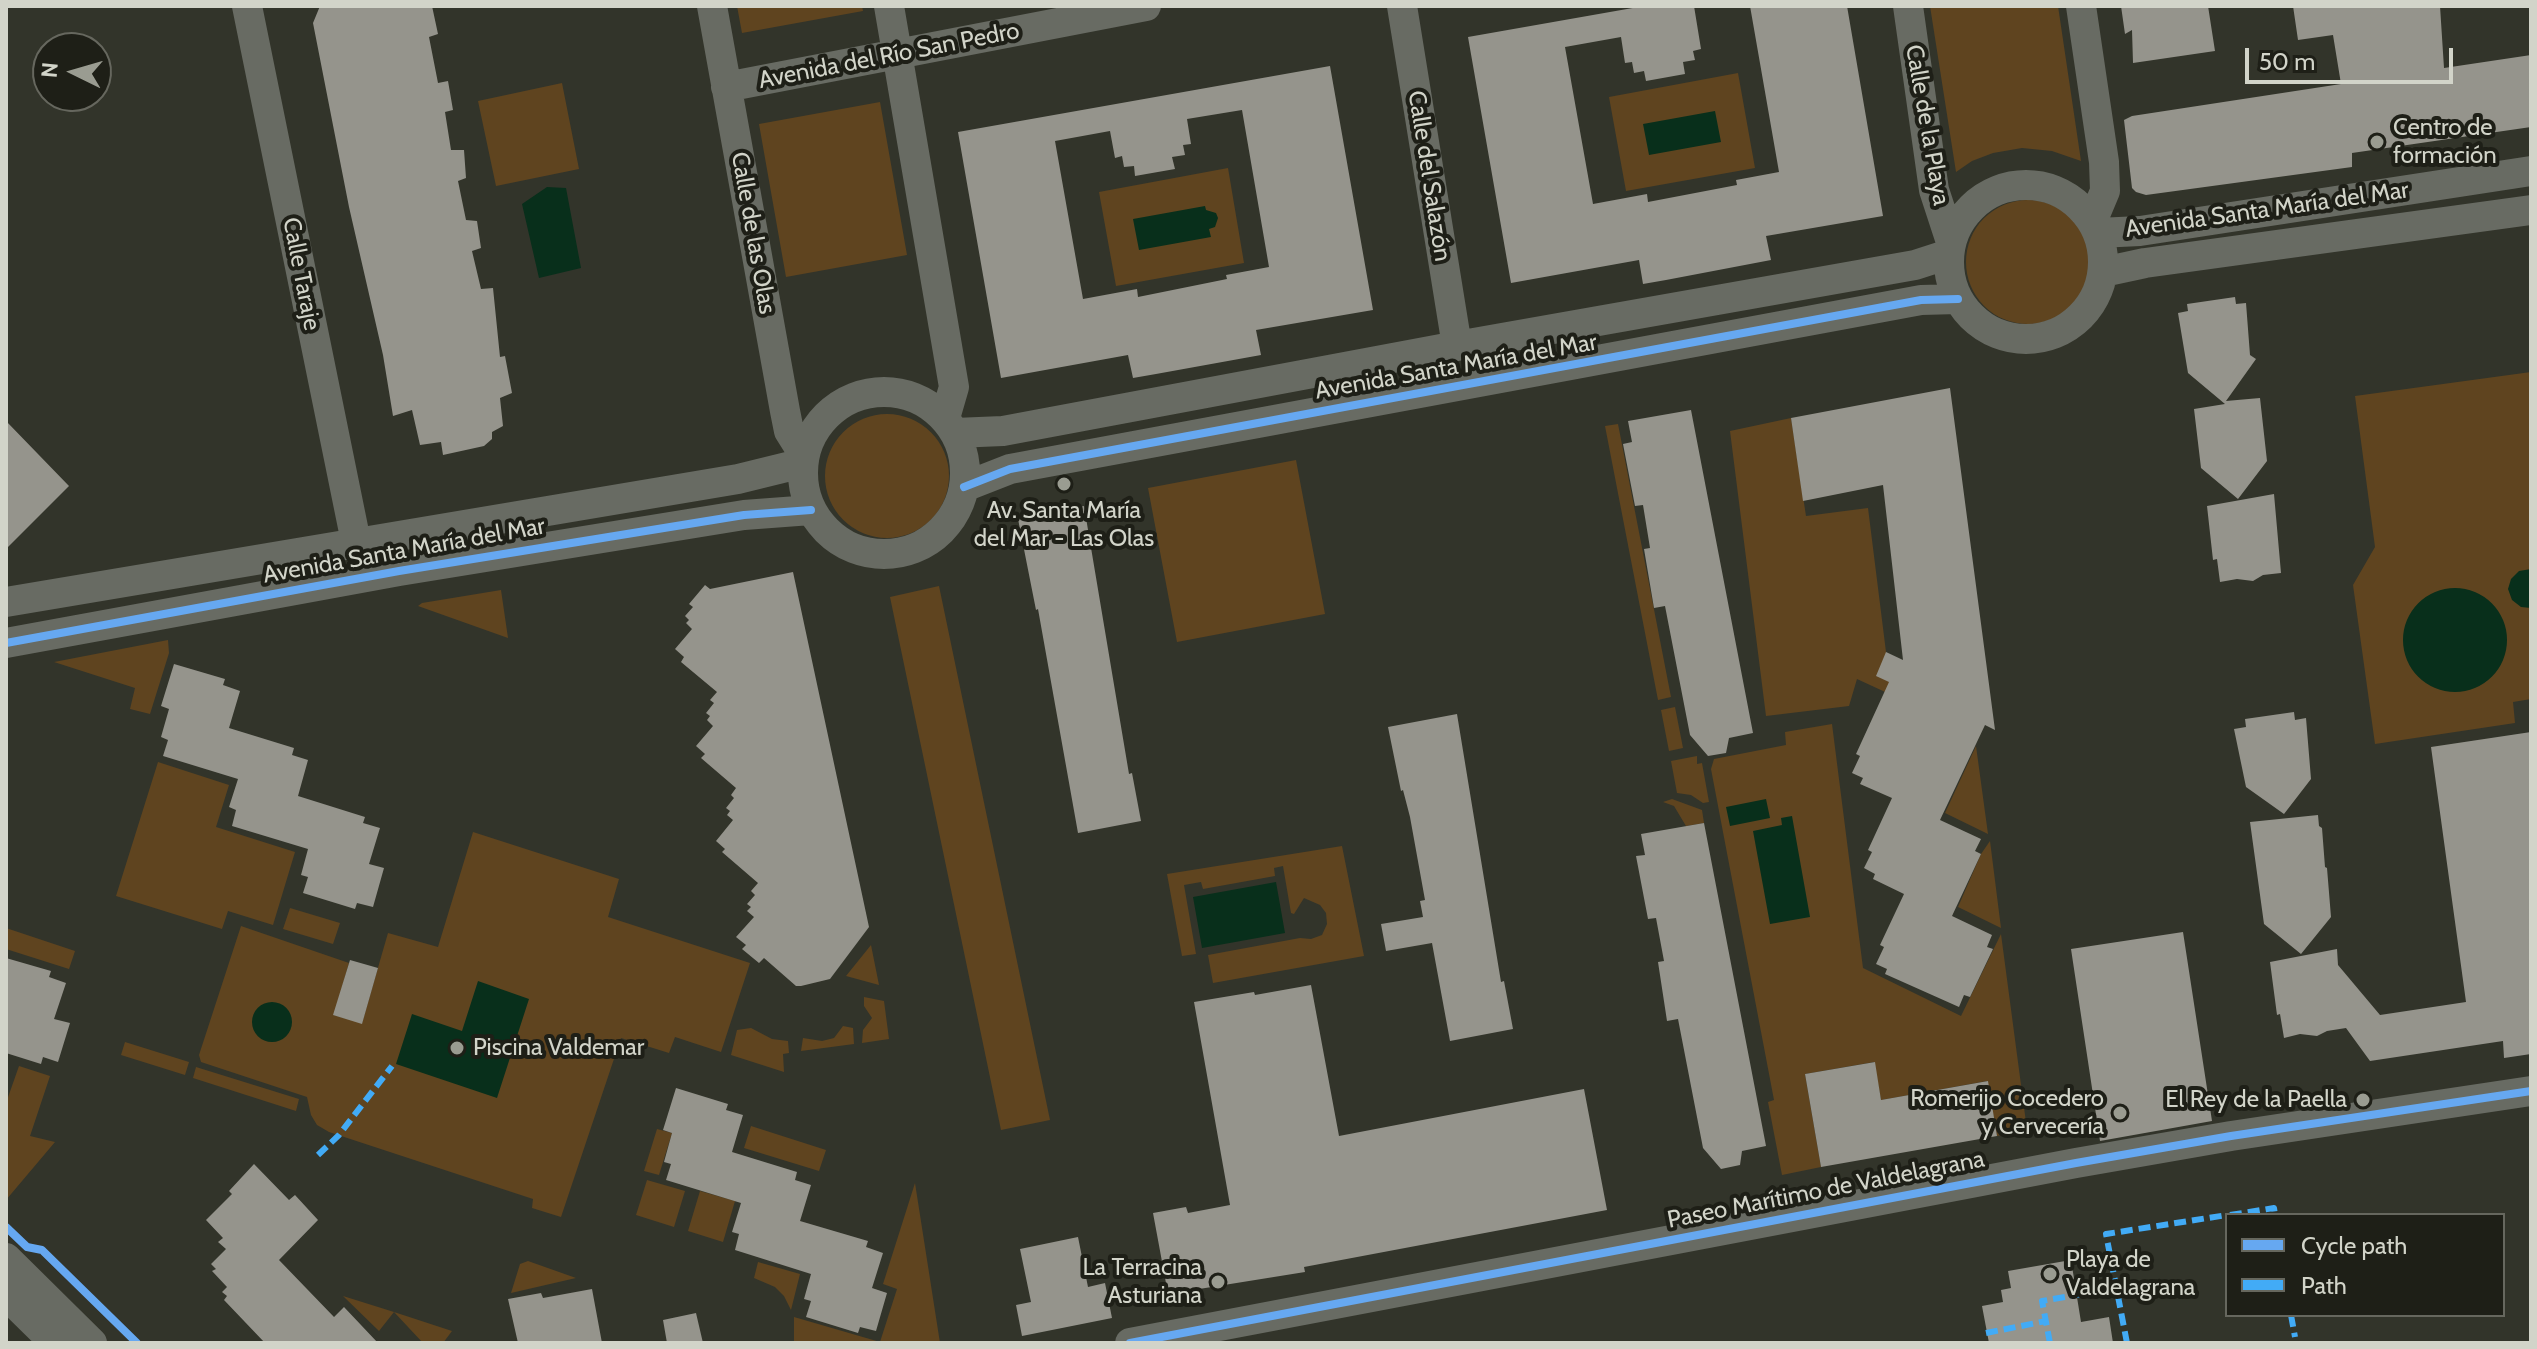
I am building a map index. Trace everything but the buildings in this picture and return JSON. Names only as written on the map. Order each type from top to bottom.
[{"type":"street","name":"Calle Taraje","points":[[247,6],[356,542]]},
{"type":"street","name":"Calle de las Olas","points":[[712,6],[789,431],[803,459]]},
{"type":"street","points":[[889,6],[954,387],[950,426]]},
{"type":"street","name":"Avenida del Río San Pedro","points":[[726,87],[1146,6]]},
{"type":"street","name":"Calle del Salazón","points":[[1402,6],[1457,346]]},
{"type":"street","name":"Calle de la Playa","points":[[1908,6],[1934,190],[1950,248]]},
{"type":"street","points":[[2081,6],[2104,162],[2105,191],[2095,227]]},
{"type":"street","name":"Avenida Santa María del Mar","points":[[2095,227],[2140,231],[2531,171]]},
{"type":"street","points":[[2038,185],[2059,192],[2078,204],[2095,227],[2103,252],[2103,272],[2092,303],[2078,320],[2061,331],[2041,339],[2020,340],[1999,335],[1980,325],[1958,299],[1950,277],[1950,248],[1960,222],[1975,204],[1993,192],[2015,186],[2038,185]]},
{"type":"street","name":"Avenida Santa María del Mar","points":[[2103,272],[2145,263],[2531,210]]},
{"type":"street","name":"Avenida Santa María del Mar","points":[[950,426],[1003,431],[1915,265],[1950,248]]},
{"type":"street","name":"Avenida Santa María del Mar","points":[[964,487],[1010,469],[1921,300],[1958,299]]},
{"type":"street","points":[[876,391],[901,393],[925,402],[950,426],[962,450],[964,487],[960,502],[947,524],[928,542],[905,552],[879,555],[854,549],[832,536],[811,510],[804,487],[803,459],[814,431],[830,411],[851,398],[876,391]]},
{"type":"street","name":"Avenida Santa María del Mar","points":[[6,602],[738,479],[803,459]]},
{"type":"street","name":"Avenida Santa María del Mar","points":[[6,643],[399,571],[744,515],[811,510]]},
{"type":"street","name":"Paseo Marítimo de Valdelagrana","points":[[1130,1343],[2076,1163],[2231,1136],[2531,1091]]},
{"type":"street","name":"Paseo Marítimo de Valdelagrana","points":[[1221,1343],[2079,1179],[2531,1110]]},
{"type":"street","points":[[6,1258],[92,1343]]},
{"type":"street","points":[[6,1295],[55,1343]]},
{"type":"shaded area","points":[[737,6],[862,6],[863,11],[742,33]]},
{"type":"shaded area","points":[[1930,6],[2058,6],[2081,161],[2052,151],[2022,148],[1993,153],[1972,161],[1956,172]]},
{"type":"shaded area","points":[[1738,73],[1755,168],[1626,191],[1609,97]]},
{"type":"shaded area","points":[[562,83],[579,169],[496,186],[478,101]]},
{"type":"shaded area","points":[[880,102],[907,255],[786,277],[759,124]]},
{"type":"shaded area","points":[[1715,111],[1721,142],[1649,155],[1643,124]]},
{"type":"shaded area","points":[[1228,168],[1244,263],[1116,286],[1099,192]]},
{"type":"shaded area","points":[[547,187],[566,188],[581,268],[539,278],[522,204]]},
{"type":"shaded area","points":[[2028,200],[2052,205],[2072,218],[2085,238],[2090,262],[2085,286],[2072,306],[2052,319],[2028,324],[2004,319],[1984,306],[1971,286],[1966,262],[1971,238],[1984,218],[2004,205]]},
{"type":"shaded area","points":[[1205,206],[1218,218],[1215,227],[1209,229],[1211,237],[1139,250],[1133,219]]},
{"type":"shaded area","points":[[2531,372],[2531,699],[2513,702],[2515,723],[2375,744],[2353,585],[2375,547],[2355,396]]},
{"type":"shaded area","points":[[887,414],[911,418],[931,432],[945,452],[949,476],[945,500],[931,520],[911,534],[887,538],[863,534],[843,520],[829,500],[825,476],[829,452],[843,432],[863,418]]},
{"type":"shaded area","points":[[1791,418],[1806,516],[1868,508],[1886,652],[1897,685],[1948,721],[1857,679],[1849,706],[1766,716],[1730,431]]},
{"type":"shaded area","points":[[1618,424],[1671,697],[1658,700],[1605,426]]},
{"type":"shaded area","points":[[1296,460],[1325,614],[1177,642],[1148,488]]},
{"type":"shaded area","points":[[2531,569],[2531,608],[2521,607],[2512,600],[2508,589],[2511,579],[2519,571]]},
{"type":"shaded area","points":[[939,586],[1050,1120],[1001,1130],[890,597]]},
{"type":"shaded area","points":[[2455,588],[2475,592],[2492,603],[2503,620],[2507,640],[2503,660],[2492,677],[2475,688],[2455,692],[2435,688],[2418,677],[2407,660],[2403,640],[2407,620],[2418,603],[2435,592]]},
{"type":"shaded area","points":[[501,590],[508,638],[418,606],[422,603]]},
{"type":"shaded area","points":[[168,640],[169,653],[150,714],[130,709],[135,688],[54,662]]},
{"type":"shaded area","points":[[1675,707],[1683,748],[1669,751],[1661,710]]},
{"type":"shaded area","points":[[1832,724],[1863,968],[1961,1016],[2001,934],[2027,1130],[1997,1136],[1987,1081],[1881,1100],[1874,1062],[1805,1074],[1821,1167],[1782,1175],[1768,1102],[1774,1100],[1711,769],[1714,759],[1786,745],[1785,732]]},
{"type":"shaded area","points":[[1976,746],[1988,834],[1945,813]]},
{"type":"shaded area","points":[[1697,756],[1697,764],[1702,763],[1709,802],[1703,803],[1691,795],[1677,793],[1671,761]]},
{"type":"shaded area","points":[[158,762],[229,785],[216,827],[295,852],[273,925],[228,911],[222,929],[116,896]]},
{"type":"shaded area","points":[[1672,799],[1702,810],[1704,823],[1686,826],[1674,806],[1663,802]]},
{"type":"shaded area","points":[[1766,799],[1770,818],[1730,826],[1726,807]]},
{"type":"shaded area","points":[[1792,816],[1810,917],[1770,924],[1753,831],[1782,825],[1781,818]]},
{"type":"shaded area","points":[[473,832],[619,879],[608,917],[750,963],[721,1052],[675,1037],[669,1053],[621,1038],[561,1217],[532,1208],[533,1199],[329,1132],[317,1125],[307,1097],[201,1062],[199,1055],[241,926],[349,963],[334,1015],[362,1023],[388,933],[438,947]]},
{"type":"shaded area","points":[[1990,841],[2001,928],[1958,907],[1981,854]]},
{"type":"shaded area","points":[[1342,846],[1364,956],[1213,983],[1208,955],[1322,935],[1327,924],[1326,913],[1320,905],[1304,898],[1294,914],[1291,913],[1283,866],[1274,868],[1275,876],[1203,889],[1201,882],[1184,885],[1196,954],[1182,956],[1167,874]]},
{"type":"shaded area","points":[[1276,882],[1285,933],[1202,948],[1193,897]]},
{"type":"shaded area","points":[[290,908],[340,923],[333,944],[283,929]]},
{"type":"shaded area","points":[[6,928],[75,951],[69,969],[6,949]]},
{"type":"shaded area","points":[[871,945],[879,985],[846,976]]},
{"type":"shaded area","name":"Piscina Valdemar","points":[[478,981],[529,999],[497,1098],[396,1064],[412,1014],[462,1031]]},
{"type":"shaded area","points":[[864,997],[884,1001],[889,1039],[862,1043],[863,1030],[872,1018],[864,1006]]},
{"type":"shaded area","points":[[272,1002],[286,1008],[292,1022],[286,1036],[272,1042],[258,1036],[252,1022],[258,1008]]},
{"type":"shaded area","points":[[843,1026],[853,1028],[854,1044],[801,1051],[803,1038],[822,1041],[834,1038]]},
{"type":"shaded area","points":[[751,1028],[772,1039],[788,1041],[789,1053],[783,1054],[784,1072],[731,1055],[737,1030]]},
{"type":"shaded area","points":[[125,1042],[189,1062],[185,1075],[121,1055]]},
{"type":"shaded area","points":[[19,1066],[50,1076],[30,1136],[55,1142],[6,1200],[6,1103]]},
{"type":"shaded area","points":[[196,1067],[299,1099],[296,1111],[193,1078]]},
{"type":"shaded area","points":[[751,1126],[826,1150],[819,1171],[744,1148]]},
{"type":"shaded area","points":[[657,1129],[672,1133],[659,1175],[644,1171]]},
{"type":"shaded area","points":[[647,1180],[685,1191],[674,1227],[636,1215]]},
{"type":"shaded area","points":[[915,1183],[940,1343],[794,1343],[794,1317],[880,1342],[897,1289],[883,1284]]},
{"type":"shaded area","points":[[700,1191],[735,1201],[723,1242],[688,1231]]},
{"type":"shaded area","points":[[528,1261],[576,1278],[511,1293],[520,1264]]},
{"type":"shaded area","points":[[758,1262],[800,1274],[791,1310],[775,1287],[754,1278]]},
{"type":"shaded area","points":[[343,1296],[394,1312],[379,1331]]},
{"type":"shaded area","points":[[394,1312],[452,1331],[443,1343],[423,1343]]},
{"type":"marked path","points":[[318,1155],[339,1135],[392,1066]]},
{"type":"marked path","points":[[2243,1213],[2274,1208],[2275,1213]]},
{"type":"marked path","points":[[2127,1343],[2106,1234],[2225,1215]]},
{"type":"marked path","points":[[2050,1343],[2042,1301],[2116,1288]]},
{"type":"marked path","points":[[2291,1317],[2295,1337]]},
{"type":"marked path","points":[[1986,1333],[2046,1321]]},
{"type":"cycle path","points":[[964,487],[1010,469],[1921,300],[1958,299]]},
{"type":"cycle path","points":[[6,643],[399,571],[744,515],[811,510]]},
{"type":"cycle path","points":[[1130,1343],[2076,1163],[2231,1136],[2531,1091]]},
{"type":"cycle path","points":[[6,1227],[27,1247],[42,1250],[137,1343]]},
{"type":"place","name":"Centro de formación","points":[[2377,142]]},
{"type":"place","name":"Av. Santa María del Mar - Las Olas","points":[[1064,484]]},
{"type":"place","name":"Piscina Valdemar","points":[[457,1048]]},
{"type":"place","name":"El Rey de la Paella","points":[[2363,1100]]},
{"type":"place","name":"Romerijo Cocedero y Cervecería","points":[[2120,1113]]},
{"type":"place","name":"Playa de Valdelagrana","points":[[2050,1274]]},
{"type":"place","name":"La Terracina Asturiana","points":[[1218,1282]]}]
